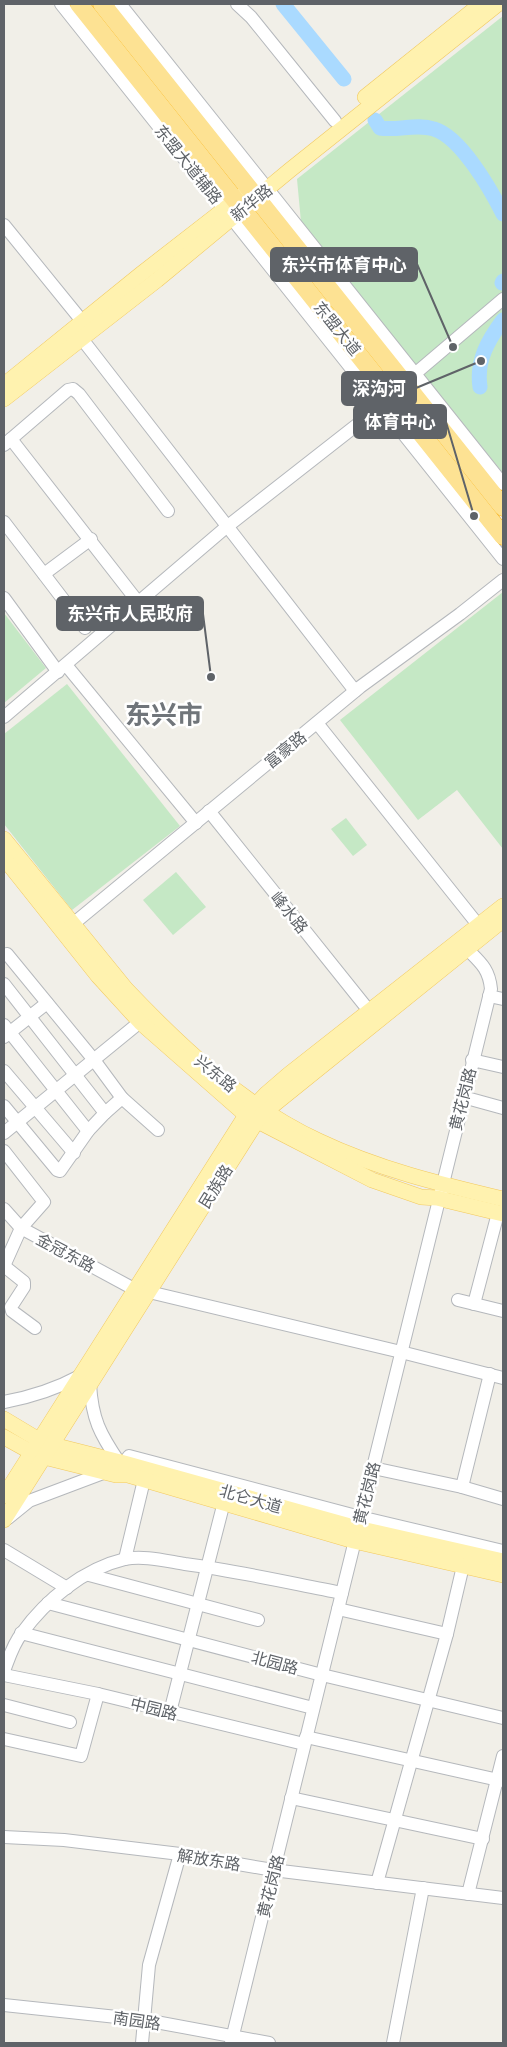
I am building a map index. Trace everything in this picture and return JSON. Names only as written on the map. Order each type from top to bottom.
[{"type":"highway","name":"东盟大道","points":[[80,4],[246,199],[410,379],[503,507]]},
{"type":"highway","name":"东盟大道","points":[[102,4],[246,199],[503,536]]},
{"type":"main road","name":"新华路","points":[[4,399],[82,339],[335,121],[481,4]]},
{"type":"main road","name":"新华路","points":[[4,385],[82,321],[246,199],[498,4]]},
{"type":"main road","name":"兴东路","points":[[4,839],[126,990],[148,1013],[256,1113]]},
{"type":"main road","name":"兴东路","points":[[4,858],[98,976],[140,1022],[256,1113],[318,1141],[402,1173],[439,1191],[502,1208]]},
{"type":"main road","name":"民族路","points":[[4,1520],[42,1449],[141,1290],[256,1113],[288,1075],[503,906]]},
{"type":"main road","name":"民族路","points":[[256,1113],[503,920]]},
{"type":"main road","name":"北仑大道","points":[[4,1419],[42,1449]]},
{"type":"main road","name":"北仑大道","points":[[4,1437],[42,1449],[356,1533],[463,1569],[503,1575]]},
{"type":"main road","name":"民族路","points":[[4,1496],[42,1449]]},
{"type":"main road","name":"北仑大道","points":[[116,1468],[144,1483],[223,1506],[503,1560]]},
{"type":"street","name":"东盟大道辅路","points":[[61,4],[246,199]]},
{"type":"street","name":"东盟大道辅路","points":[[120,4],[382,406],[503,559]]},
{"type":"street","points":[[237,4],[251,17],[335,121]]},
{"type":"street","points":[[4,225],[82,321]]},
{"type":"street","points":[[503,299],[410,379],[503,484]]},
{"type":"street","points":[[82,339],[355,691]]},
{"type":"street","points":[[138,602],[91,539],[8,442],[68,390],[73,389],[79,394],[168,511]]},
{"type":"street","points":[[4,717],[227,526],[382,406]]},
{"type":"street","points":[[4,522],[85,628]]},
{"type":"street","points":[[44,574],[91,539]]},
{"type":"street","name":"富豪路","points":[[73,924],[355,691],[503,580]]},
{"type":"street","points":[[4,598],[196,823]]},
{"type":"street","points":[[317,723],[479,926]]},
{"type":"street","name":"峰水路","points":[[210,811],[370,1012]]},
{"type":"street","name":"黄花岗路","points":[[232,2040],[439,1191],[491,989],[490,977],[486,968],[467,949]]},
{"type":"street","points":[[7,954],[94,1060],[122,1098],[158,1130]]},
{"type":"street","points":[[4,984],[105,1113]]},
{"type":"street","points":[[489,996],[503,999]]},
{"type":"street","points":[[47,1003],[30,1017],[6,1031],[88,1131]]},
{"type":"street","points":[[4,1133],[140,1022]]},
{"type":"street","points":[[472,1060],[503,1067]]},
{"type":"street","points":[[4,1071],[74,1152]]},
{"type":"street","points":[[463,1097],[503,1108]]},
{"type":"street","points":[[4,1106],[57,1170],[62,1170],[88,1131],[122,1098]]},
{"type":"street","points":[[4,1151],[44,1202],[20,1228],[4,1266],[24,1282],[24,1287],[11,1307],[12,1311],[36,1328]]},
{"type":"street","points":[[474,1304],[502,1208]]},
{"type":"street","name":"金冠东路","points":[[4,1209],[20,1228],[141,1290],[503,1378]]},
{"type":"street","points":[[458,1300],[503,1311]]},
{"type":"street","points":[[462,1487],[490,1374]]},
{"type":"street","points":[[4,1402],[26,1398],[85,1380],[97,1427],[116,1468],[29,1501],[4,1520]]},
{"type":"street","points":[[373,1468],[462,1487],[503,1499]]},
{"type":"street","points":[[125,1559],[144,1483]]},
{"type":"street","points":[[170,1712],[223,1506]]},
{"type":"street","points":[[356,1533],[503,1551]]},
{"type":"street","points":[[4,1550],[67,1588]]},
{"type":"street","points":[[4,1671],[10,1653],[21,1633],[48,1603],[89,1574],[125,1559],[163,1560],[208,1567],[342,1593]]},
{"type":"street","points":[[377,1883],[463,1569],[503,1582]]},
{"type":"street","points":[[89,1574],[258,1620]]},
{"type":"street","name":"北园路","points":[[48,1603],[322,1674],[503,1718]]},
{"type":"street","points":[[338,1609],[446,1634]]},
{"type":"street","points":[[21,1633],[313,1708]]},
{"type":"street","name":"中园路","points":[[4,1675],[98,1694],[170,1712],[305,1741],[500,1780]]},
{"type":"street","points":[[4,1739],[82,1756],[98,1694]]},
{"type":"street","points":[[4,1705],[70,1722]]},
{"type":"street","points":[[468,1894],[500,1780],[503,1756]]},
{"type":"street","points":[[291,1798],[483,1839]]},
{"type":"street","name":"解放东路","points":[[4,1837],[64,1840],[180,1854],[273,1870],[503,1898]]},
{"type":"street","points":[[142,2043],[149,1966],[180,1854]]},
{"type":"street","points":[[393,2043],[423,1888]]},
{"type":"street","name":"南园路","points":[[4,2005],[145,2020],[232,2040],[270,2043]]},
{"type":"green space","points":[[503,16],[503,473],[301,222],[297,179]]},
{"type":"green space","points":[[503,592],[503,849],[457,790],[418,820],[340,720]]},
{"type":"green space","points":[[4,613],[46,668],[4,703]]},
{"type":"green space","points":[[67,684],[180,826],[72,910],[4,824],[4,734]]},
{"type":"green space","points":[[346,818],[367,845],[353,856],[331,829]]},
{"type":"green space","points":[[176,872],[206,907],[173,935],[143,900]]},
{"type":"waterway","points":[[283,4],[344,79]]},
{"type":"waterway","points":[[375,120],[380,128],[428,127],[444,134],[465,153],[503,214]]},
{"type":"waterway","points":[[480,387],[479,377],[484,351],[503,320]]},
{"type":"place","name":"东兴市体育中心","points":[[453,347]]},
{"type":"place","name":"深沟河","points":[[481,361]]},
{"type":"place","name":"体育中心","points":[[474,516]]},
{"type":"place","name":"东兴市人民政府","points":[[211,677]]},
{"type":"district","name":"东兴市","points":[[164,713]]}]
